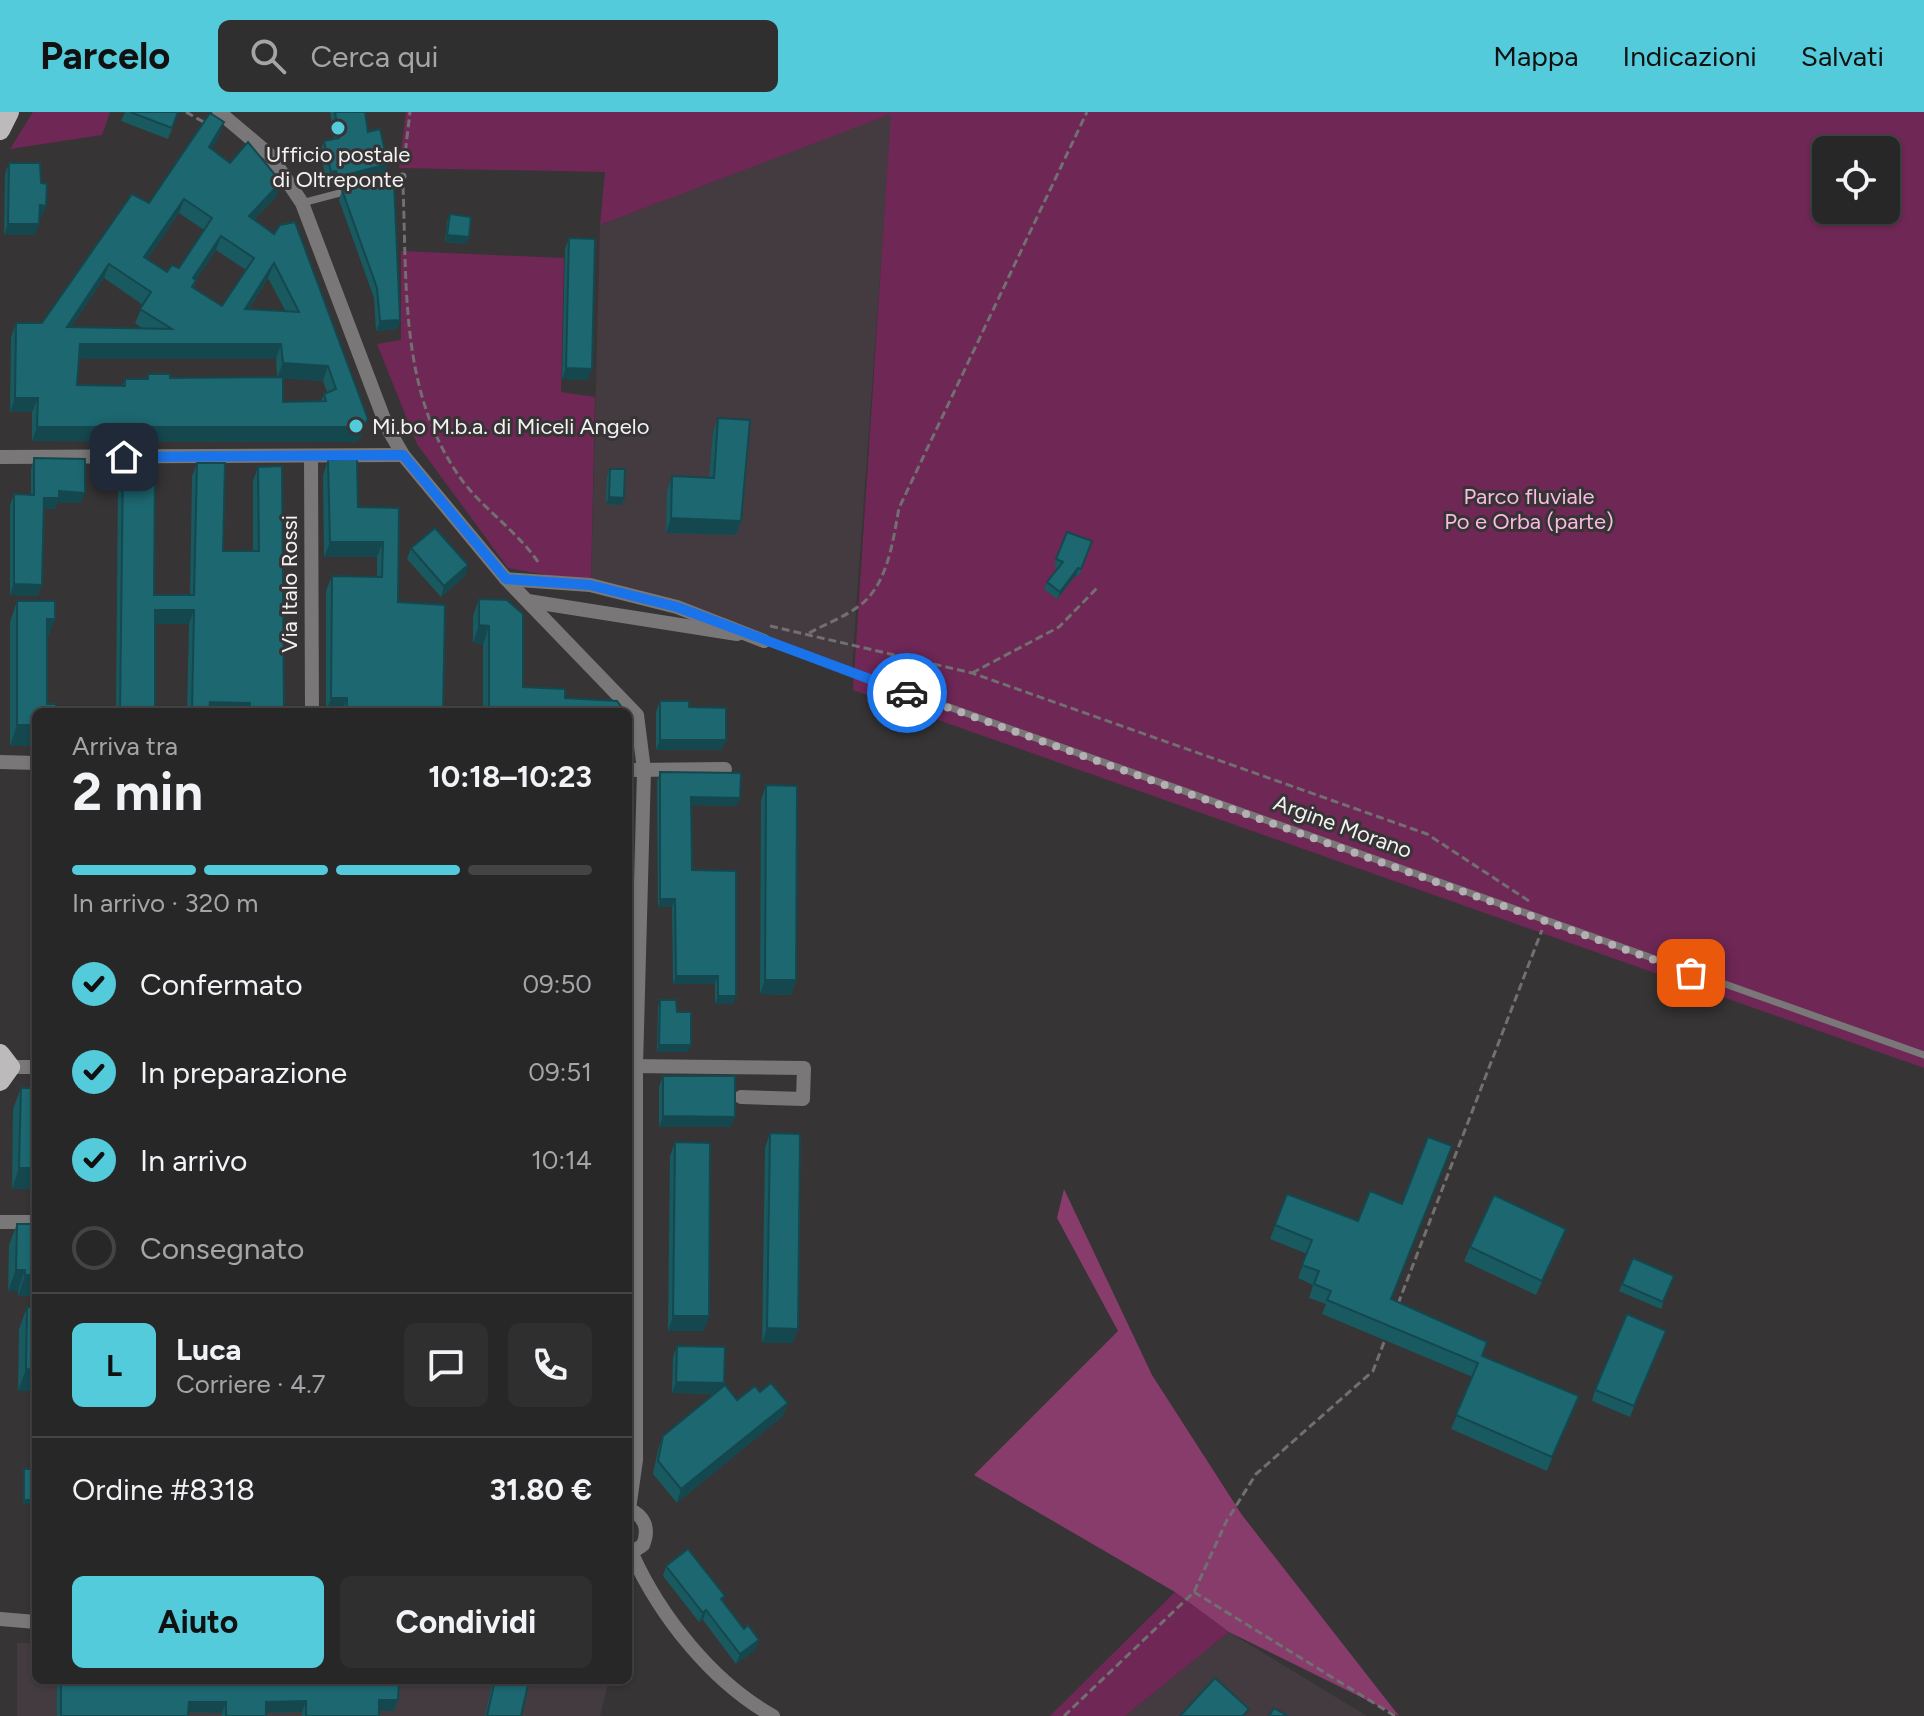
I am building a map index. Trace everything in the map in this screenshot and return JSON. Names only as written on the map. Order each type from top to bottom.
[{"type":"main road","points":[[0,130],[9,112]]},
{"type":"street","points":[[219,112],[270,155],[302,203],[387,427],[403,455],[506,579],[630,708]]},
{"type":"street","points":[[0,457],[403,455]]},
{"type":"street","name":"Via Italo Rossi","points":[[311,456],[312,708]]},
{"type":"street","name":"Argine Morano","points":[[506,579],[590,585],[677,607],[764,641]]},
{"type":"street","name":"Argine Morano","points":[[528,601],[747,635]]},
{"type":"street","points":[[632,710],[637,715],[644,770],[632,1066],[632,1314],[636,1460],[632,1484]]},
{"type":"street","points":[[0,762],[32,763]]},
{"type":"street","points":[[632,770],[725,769]]},
{"type":"street","points":[[632,1066],[804,1068],[803,1099],[741,1097]]},
{"type":"street","points":[[3,1067],[32,1067]]},
{"type":"street","points":[[0,1222],[32,1222]]},
{"type":"street","points":[[632,1511],[641,1517],[647,1530],[643,1545],[632,1553]]},
{"type":"street","points":[[632,1558],[645,1584],[702,1657],[743,1696],[773,1716]]},
{"type":"street","points":[[0,1619],[32,1622]]},
{"type":"lane","points":[[374,184],[403,176]]},
{"type":"lane","points":[[302,203],[360,187]]},
{"type":"lane","name":"Argine Morano","points":[[764,641],[1924,1055]]},
{"type":"path","points":[[410,112],[403,176],[412,346],[427,417],[454,469],[476,500],[530,549],[551,581]]},
{"type":"path","points":[[807,634],[861,606],[877,585],[888,561],[899,508],[1087,112]]},
{"type":"path","points":[[972,673],[1059,627],[1097,588]]},
{"type":"path","points":[[762,623],[972,673],[1427,834],[1525,895],[1545,922],[1395,1313]]},
{"type":"path","points":[[1064,1716],[1194,1592],[1226,1522],[1256,1474],[1373,1371],[1389,1327]]},
{"type":"path","points":[[1194,1592],[1395,1716]]},
{"type":"shaded area","points":[[892,113],[852,671],[591,583],[600,225]]},
{"type":"shaded area","points":[[1064,1189],[1152,1375],[1242,1515],[1399,1716],[1229,1632],[1175,1592],[974,1475],[1118,1331],[1057,1218]]},
{"type":"shaded area","points":[[1229,1632],[1367,1716],[1125,1716]]},
{"type":"shaded area","points":[[17,1643],[32,1643],[32,1684],[608,1684],[600,1716],[17,1716]]},
{"type":"green space","points":[[33,112],[110,112],[102,135],[10,149]]},
{"type":"green space","name":"Parco fluviale Po e Orba (parte)","points":[[406,112],[1924,112],[1924,1068],[853,690],[891,114],[600,225],[605,172],[399,168]]},
{"type":"green space","points":[[401,251],[564,258],[561,392],[595,397],[591,583],[508,568],[417,444],[377,344],[401,340]]},
{"type":"green space","points":[[1175,1592],[1229,1632],[1125,1716],[1050,1716]]},
{"type":"building","points":[[130,112],[178,112],[172,128]]},
{"type":"building","points":[[335,112],[365,112],[368,132],[380,129],[388,164],[338,177],[336,171],[331,172],[324,141],[339,138]]},
{"type":"building","points":[[210,113],[224,122],[209,147],[230,163],[248,142],[281,182],[249,216],[274,234],[280,225],[295,222],[368,419],[362,427],[37,427],[38,398],[15,398],[16,323],[42,323],[132,194],[149,203]],"holes":[[[184,199],[212,218],[179,268],[172,265],[167,272],[144,257]],[[221,236],[254,258],[222,306],[192,287],[196,280],[193,278]],[[274,263],[299,312],[245,309]],[[109,264],[151,292],[140,309],[172,329],[67,327]],[[80,344],[281,344],[283,363],[328,366],[336,389],[324,394],[326,401],[283,402],[283,377],[170,378],[170,374],[148,374],[148,379],[125,379],[125,386],[77,385]]]},
{"type":"building","points":[[9,163],[40,163],[41,183],[47,184],[46,206],[40,205],[39,224],[8,224]]},
{"type":"building","points":[[390,178],[394,182],[400,320],[380,321],[377,288],[342,190]]},
{"type":"building","points":[[450,214],[471,217],[469,237],[447,235]]},
{"type":"building","points":[[569,238],[595,239],[592,369],[566,368]]},
{"type":"building","points":[[718,418],[750,420],[741,521],[671,518],[672,476],[714,478]]},
{"type":"building","points":[[34,458],[85,459],[85,493],[59,491],[59,498],[44,498],[42,585],[14,584],[14,494],[34,495]]},
{"type":"building","points":[[357,459],[358,507],[399,508],[398,602],[445,605],[443,708],[347,708],[347,698],[331,698],[332,576],[382,577],[383,542],[330,542],[328,460]]},
{"type":"building","points":[[197,463],[225,463],[223,551],[259,551],[258,467],[282,466],[284,708],[250,708],[250,703],[210,702],[209,708],[192,708],[194,610],[155,610],[155,708],[120,708],[123,465],[155,466],[154,595],[194,595]]},
{"type":"building","points":[[610,469],[625,469],[624,498],[609,497]]},
{"type":"building","points":[[435,528],[468,565],[444,586],[411,548]]},
{"type":"building","points":[[1067,532],[1092,541],[1081,569],[1078,568],[1060,592],[1047,582],[1063,562],[1056,559]]},
{"type":"building","points":[[479,599],[507,600],[523,614],[523,687],[565,689],[565,698],[617,701],[622,708],[489,708],[489,626],[479,625]]},
{"type":"building","points":[[17,601],[55,601],[55,619],[47,619],[47,704],[56,704],[56,708],[32,708],[32,725],[17,725]]},
{"type":"building","points":[[660,701],[689,701],[689,707],[726,708],[726,740],[660,740]]},
{"type":"building","points":[[660,772],[741,773],[740,798],[691,797],[692,870],[736,871],[736,996],[718,996],[718,976],[676,976],[675,899],[660,899]]},
{"type":"building","points":[[766,785],[797,786],[796,980],[765,980]]},
{"type":"building","points":[[660,1000],[676,1000],[677,1012],[691,1012],[691,1045],[659,1045]]},
{"type":"building","points":[[663,1076],[735,1076],[735,1117],[663,1116]]},
{"type":"building","points":[[21,1088],[32,1088],[32,1168],[19,1168]]},
{"type":"building","points":[[770,1133],[800,1134],[798,1329],[767,1328]]},
{"type":"building","points":[[1428,1137],[1452,1146],[1391,1299],[1487,1342],[1482,1356],[1579,1396],[1552,1457],[1456,1415],[1478,1363],[1327,1300],[1331,1291],[1314,1284],[1319,1271],[1302,1265],[1312,1240],[1275,1225],[1287,1194],[1358,1221],[1370,1191],[1402,1204]]},
{"type":"building","points":[[675,1142],[710,1143],[709,1316],[673,1316]]},
{"type":"building","points":[[1494,1195],[1566,1229],[1542,1281],[1470,1247]]},
{"type":"building","points":[[17,1224],[32,1224],[32,1275],[25,1275],[25,1270],[16,1270]]},
{"type":"building","points":[[1633,1258],[1674,1276],[1663,1302],[1622,1284]]},
{"type":"building","points":[[27,1307],[32,1308],[32,1370],[26,1369]]},
{"type":"building","points":[[1627,1314],[1666,1331],[1634,1406],[1595,1390]]},
{"type":"building","points":[[677,1346],[725,1347],[724,1383],[676,1382]]},
{"type":"building","points":[[771,1383],[788,1403],[681,1489],[658,1461],[663,1436],[725,1385],[737,1400],[755,1386],[760,1392]]},
{"type":"building","points":[[24,1469],[32,1469],[32,1500],[24,1500]]},
{"type":"building","points":[[688,1549],[725,1596],[721,1599],[744,1629],[748,1625],[759,1640],[740,1654],[666,1566]]},
{"type":"building","points":[[1215,1678],[1249,1709],[1243,1716],[1180,1716]]},
{"type":"building","points":[[61,1684],[399,1684],[398,1700],[379,1700],[379,1716],[306,1716],[306,1701],[266,1702],[266,1716],[226,1716],[226,1702],[189,1702],[188,1716],[61,1716]]},
{"type":"building","points":[[494,1684],[528,1684],[521,1716],[487,1716]]},
{"type":"building","points":[[1274,1708],[1288,1716],[1269,1716]]},
{"type":"way so far","points":[[907,693],[1691,973]]},
{"type":"place","name":"Ufficio postale di Oltreponte","points":[[338,128]]},
{"type":"place","name":"Mi.bo M.b.a. di Miceli Angelo","points":[[356,426]]},
{"type":"route","points":[[124,457],[403,455],[506,579],[590,585],[677,607],[907,693]]}]
